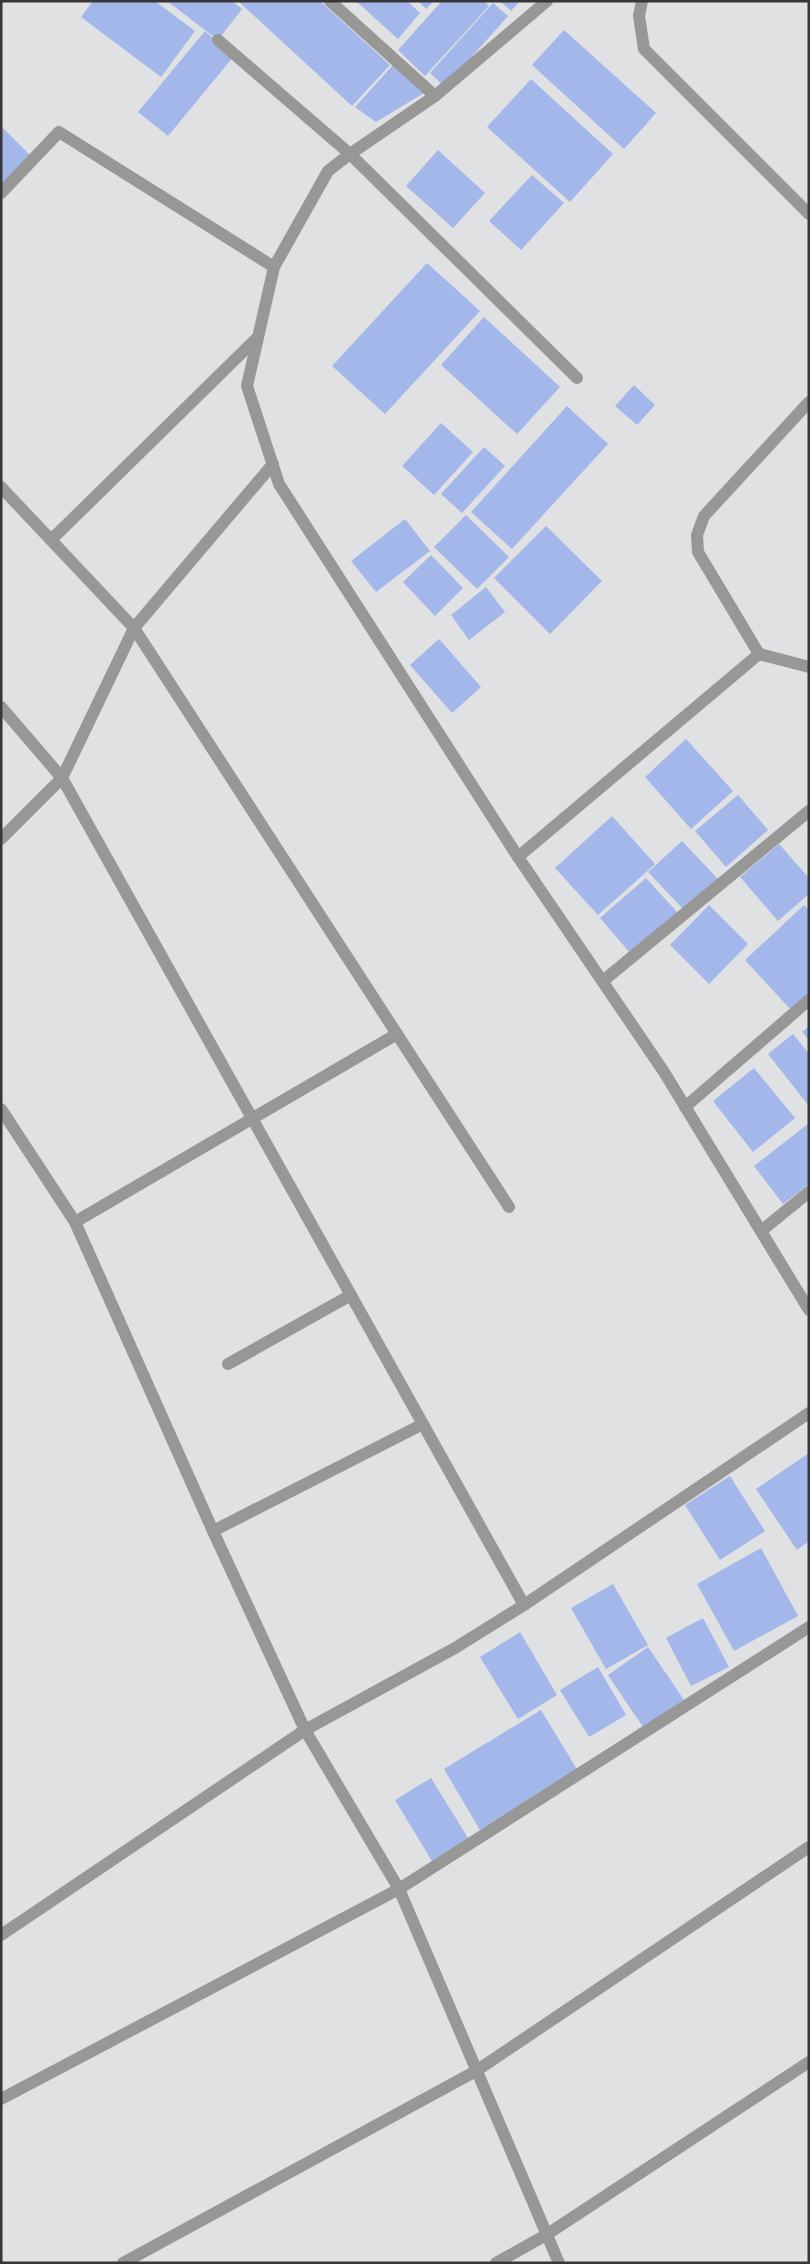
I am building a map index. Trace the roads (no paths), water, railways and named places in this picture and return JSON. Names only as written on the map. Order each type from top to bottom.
[{"type":"street","points":[[330,1],[435,96]]},
{"type":"street","points":[[547,1],[435,96],[328,171],[274,267],[247,386],[280,484],[518,857],[664,1072],[809,1310]]},
{"type":"street","points":[[642,1],[639,16],[644,49],[809,214]]},
{"type":"street","points":[[218,40],[350,154],[577,378]]},
{"type":"street","points":[[1,193],[59,132],[274,267]]},
{"type":"street","points":[[52,540],[258,337]]},
{"type":"street","points":[[809,402],[704,516],[697,535],[698,552],[759,654],[809,667]]},
{"type":"street","points":[[1,839],[62,778],[134,628],[273,464]]},
{"type":"street","points":[[1,487],[134,628],[510,1207]]},
{"type":"street","points":[[518,857],[759,654]]},
{"type":"street","points":[[1,707],[62,778],[524,1605]]},
{"type":"street","points":[[603,981],[809,811]]},
{"type":"street","points":[[685,1107],[809,1000]]},
{"type":"street","points":[[75,1222],[398,1034]]},
{"type":"street","points":[[1,1109],[75,1222],[213,1531],[306,1730],[399,1889],[559,2263]]},
{"type":"street","points":[[761,1232],[809,1192]]},
{"type":"street","points":[[228,1364],[351,1295]]},
{"type":"street","points":[[1,1935],[306,1730],[455,1648],[524,1605],[809,1413]]},
{"type":"street","points":[[213,1531],[423,1424]]},
{"type":"street","points":[[1,2099],[399,1889],[809,1626]]},
{"type":"street","points":[[123,2263],[476,2071],[809,1847]]},
{"type":"street","points":[[496,2263],[546,2235],[809,2062]]}]
